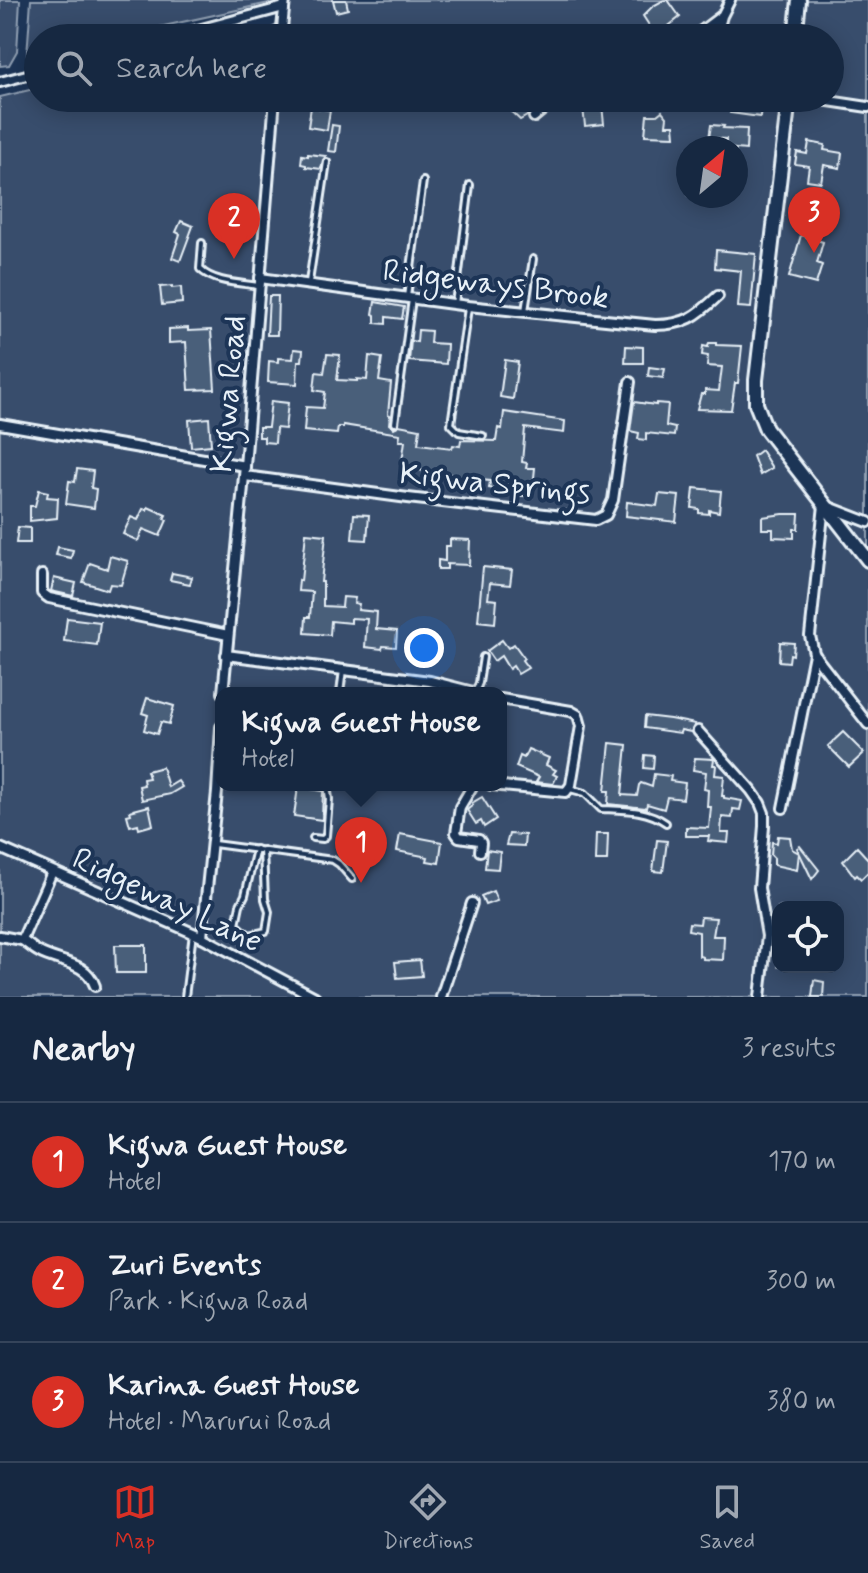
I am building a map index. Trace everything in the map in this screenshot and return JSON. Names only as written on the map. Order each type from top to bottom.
[{"type":"street","points":[[720,24],[730,0]]},
{"type":"street","points":[[796,24],[799,0]]},
{"type":"street","points":[[216,24],[284,4],[282,24]]},
{"type":"street","points":[[711,24],[722,16]]},
{"type":"street","points":[[0,82],[24,76]]},
{"type":"street","points":[[844,103],[868,107]]},
{"type":"street","name":"Kigwa Road","points":[[223,687],[245,471],[274,112]]},
{"type":"street","points":[[534,117],[540,112]]},
{"type":"street","points":[[787,112],[756,404],[766,429],[868,560]]},
{"type":"street","name":"Ridgeways Brook","points":[[260,282],[664,325],[694,317],[718,296]]},
{"type":"street","name":"Kigwa Springs","points":[[245,471],[408,498],[596,520],[606,515],[613,500],[630,382]]},
{"type":"street","points":[[0,424],[245,471]]},
{"type":"street","points":[[824,505],[868,522]]},
{"type":"street","points":[[824,505],[810,636],[814,653],[868,724]]},
{"type":"street","points":[[42,575],[42,593],[49,598],[228,635]]},
{"type":"street","points":[[783,808],[814,653]]},
{"type":"street","points":[[226,655],[430,681],[453,687]]},
{"type":"street","points":[[507,700],[571,711],[578,715],[581,726],[570,789],[562,792],[507,787]]},
{"type":"street","points":[[698,731],[751,790],[764,813],[759,888],[767,936],[760,997]]},
{"type":"street","points":[[198,935],[215,791]]},
{"type":"street","points":[[470,791],[459,810],[456,833],[459,837],[479,840],[480,851]]},
{"type":"street","name":"Ridgeway Lane","points":[[0,848],[198,935],[315,997]]},
{"type":"street","points":[[22,940],[52,872]]},
{"type":"street","points":[[441,997],[472,903]]},
{"type":"street","points":[[0,936],[22,940],[38,952],[83,969],[95,986]]},
{"type":"lane","points":[[308,285],[327,162]]},
{"type":"lane","points":[[395,423],[423,181]]},
{"type":"lane","points":[[455,304],[470,185]]},
{"type":"lane","points":[[202,243],[200,269],[204,274],[260,282]]},
{"type":"lane","points":[[525,311],[533,259]]},
{"type":"lane","points":[[468,306],[451,424],[459,432],[483,436]]},
{"type":"lane","points":[[478,687],[483,657]]},
{"type":"lane","points":[[341,687],[343,670]]},
{"type":"lane","points":[[570,789],[585,793],[601,809],[631,810],[666,823]]},
{"type":"lane","points":[[313,838],[323,839],[326,836],[328,791]]},
{"type":"lane","points":[[211,843],[333,860],[352,879]]},
{"type":"lane","points":[[256,849],[236,924],[249,935],[266,931],[269,912],[265,899],[263,850]]},
{"type":"lane","points":[[185,997],[198,935]]},
{"type":"shaded area","points":[[0,0],[20,0],[17,51],[9,65],[0,66]]},
{"type":"shaded area","points":[[31,0],[269,0],[269,3],[173,24],[29,24]]},
{"type":"shaded area","points":[[285,0],[868,0],[868,997],[0,997],[0,97],[24,91],[24,112],[844,112],[844,24],[278,24],[283,21]]},
{"type":"building","points":[[333,0],[346,0],[348,9],[336,12]]},
{"type":"building","points":[[668,0],[680,17],[671,24],[648,24],[643,16],[653,6]]},
{"type":"building","points":[[310,112],[330,112],[327,130],[308,127]]},
{"type":"building","points":[[511,112],[531,112],[527,116],[520,120]]},
{"type":"building","points":[[584,112],[603,112],[604,124],[585,126]]},
{"type":"building","points":[[663,112],[667,117],[666,125],[674,125],[675,136],[645,135],[647,115]]},
{"type":"building","points":[[730,112],[760,112],[760,117]]},
{"type":"building","points":[[332,125],[339,126],[336,152],[328,151]]},
{"type":"building","points":[[711,125],[747,129],[747,136],[709,136]]},
{"type":"building","points":[[809,142],[825,145],[824,150],[842,153],[840,168],[824,165],[821,182],[807,180],[809,166],[795,164],[797,152],[807,154]]},
{"type":"building","points":[[302,155],[326,156],[321,169],[301,164]]},
{"type":"building","points":[[181,221],[193,226],[180,261],[172,258]]},
{"type":"building","points":[[801,235],[823,242],[817,263],[822,265],[816,284],[789,277]]},
{"type":"building","points":[[716,250],[756,254],[751,308],[738,307],[741,271],[715,268]]},
{"type":"building","points":[[160,287],[181,287],[182,303],[162,305]]},
{"type":"building","points":[[269,296],[278,296],[277,335],[267,335]]},
{"type":"building","points":[[375,302],[404,307],[402,319],[386,317],[386,324],[375,323]]},
{"type":"building","points":[[188,328],[188,331],[211,330],[215,389],[189,390],[186,342],[169,343],[169,329]]},
{"type":"building","points":[[418,330],[431,331],[430,343],[447,344],[446,364],[409,361],[411,341],[417,342]]},
{"type":"building","points":[[709,343],[742,346],[731,410],[697,409],[705,390],[719,391],[722,367],[707,366],[708,356],[702,355],[703,346],[708,347]]},
{"type":"building","points":[[626,346],[643,347],[643,363],[625,363]]},
{"type":"building","points":[[294,349],[303,350],[302,361],[298,361],[297,384],[268,382],[269,361],[293,359]]},
{"type":"building","points":[[327,354],[340,355],[337,380],[367,380],[369,356],[382,358],[379,381],[391,383],[389,424],[394,428],[399,425],[420,429],[418,444],[452,448],[453,445],[460,446],[461,440],[496,441],[498,428],[502,429],[504,412],[565,421],[564,433],[525,428],[522,462],[527,463],[526,468],[535,468],[532,497],[497,493],[498,489],[489,488],[490,481],[401,468],[405,441],[399,441],[400,434],[343,425],[338,427],[337,434],[304,431],[306,407],[323,408],[325,392],[314,390],[316,372],[324,373]]},
{"type":"building","points":[[505,360],[518,362],[513,399],[500,397]]},
{"type":"building","points":[[649,367],[665,369],[663,378],[648,376]]},
{"type":"building","points":[[271,401],[288,403],[285,429],[276,428],[275,443],[264,442],[264,437],[259,437],[259,427],[268,427]]},
{"type":"building","points":[[634,402],[668,404],[666,426],[675,428],[674,436],[646,433],[646,440],[638,439],[639,433],[630,431]]},
{"type":"building","points":[[209,418],[211,445],[191,447],[189,420]]},
{"type":"building","points":[[761,450],[772,468],[760,475],[753,456]]},
{"type":"building","points":[[77,469],[93,471],[91,488],[96,489],[94,508],[66,504],[69,481],[75,482]]},
{"type":"building","points":[[694,488],[721,491],[719,512],[709,510],[709,514],[699,513],[699,509],[692,508]]},
{"type":"building","points":[[39,490],[48,492],[47,497],[58,498],[57,518],[30,521],[30,506],[35,506]]},
{"type":"building","points":[[659,494],[679,496],[676,522],[626,516],[627,502],[657,506]]},
{"type":"building","points":[[148,507],[166,515],[160,536],[143,529],[138,541],[123,534],[131,517],[138,520],[143,509],[147,510]]},
{"type":"building","points":[[354,514],[369,515],[367,540],[352,539]]},
{"type":"building","points":[[799,514],[794,538],[773,537],[773,529],[762,529],[762,517]]},
{"type":"building","points":[[18,527],[30,528],[30,543],[16,543]]},
{"type":"building","points":[[306,533],[326,535],[321,582],[323,606],[342,607],[343,597],[355,598],[354,603],[359,604],[358,610],[377,612],[376,629],[397,631],[396,647],[365,647],[367,619],[351,618],[351,623],[331,621],[330,635],[305,633],[312,592],[298,591]]},
{"type":"building","points":[[450,539],[470,540],[469,565],[447,564],[447,569],[438,569],[438,560],[445,561],[445,546],[450,546]]},
{"type":"building","points":[[58,547],[73,550],[71,558],[56,555]]},
{"type":"building","points":[[110,556],[128,561],[121,585],[110,584],[108,590],[83,582],[90,563],[107,569]]},
{"type":"building","points":[[483,567],[512,570],[510,585],[490,583],[488,599],[497,600],[495,623],[478,621]]},
{"type":"building","points":[[172,573],[192,577],[190,584],[170,580]]},
{"type":"building","points":[[54,578],[76,583],[73,596],[51,591]]},
{"type":"building","points":[[67,618],[100,622],[97,645],[64,641]]},
{"type":"building","points":[[502,640],[508,648],[514,644],[528,668],[518,674],[513,666],[509,669],[501,656],[494,661],[487,651]]},
{"type":"building","points":[[780,642],[794,643],[789,662],[779,661]]},
{"type":"building","points":[[147,698],[174,706],[169,724],[161,722],[157,734],[144,730],[148,715],[142,713]]},
{"type":"building","points":[[645,716],[695,724],[691,732],[681,730],[680,733],[644,728]]},
{"type":"building","points":[[843,732],[864,753],[849,767],[828,746]]},
{"type":"building","points":[[610,743],[627,745],[622,795],[637,796],[641,783],[652,787],[654,774],[671,776],[670,781],[685,783],[683,799],[667,797],[664,809],[647,804],[646,808],[608,804],[609,791],[605,791]]},
{"type":"building","points":[[528,749],[549,758],[546,765],[556,770],[553,774],[557,776],[553,784],[536,782],[539,777],[516,767],[520,756],[524,758]]},
{"type":"building","points":[[645,755],[654,756],[653,769],[644,768]]},
{"type":"building","points":[[695,758],[714,759],[715,775],[724,776],[722,796],[742,801],[740,810],[733,809],[732,818],[722,817],[721,833],[729,833],[728,843],[708,841],[709,836],[686,836],[686,827],[709,828],[711,807],[707,807],[708,790],[704,789],[706,772],[693,770]]},
{"type":"building","points":[[162,767],[168,787],[178,781],[182,787],[170,794],[142,800],[139,786],[144,785],[143,779],[149,778],[147,771]]},
{"type":"building","points":[[297,791],[323,791],[322,820],[294,816]]},
{"type":"building","points":[[482,797],[496,819],[484,827],[481,821],[476,824],[467,810]]},
{"type":"building","points":[[149,806],[153,825],[139,829],[138,824],[130,826],[127,815],[131,814],[130,811]]},
{"type":"building","points":[[400,834],[442,842],[439,863],[427,861],[428,857],[397,851]]},
{"type":"building","points":[[509,834],[525,835],[524,846],[506,845]]},
{"type":"building","points":[[596,834],[608,834],[607,861],[595,861]]},
{"type":"building","points":[[778,836],[790,837],[792,849],[799,853],[797,870],[774,865],[772,842],[777,843]]},
{"type":"building","points":[[657,840],[667,841],[663,872],[653,871]]},
{"type":"building","points":[[800,846],[819,870],[812,879],[797,848]]},
{"type":"building","points":[[857,847],[868,859],[868,872],[861,879],[857,875],[855,877],[843,861]]},
{"type":"building","points":[[487,850],[500,852],[498,869],[485,868]]},
{"type":"building","points":[[493,891],[497,901],[485,905],[481,896]]},
{"type":"building","points":[[701,917],[716,918],[713,936],[724,936],[723,960],[699,956],[699,932],[688,930],[689,923],[700,924]]},
{"type":"building","points":[[115,945],[146,945],[146,973],[116,973]]},
{"type":"building","points":[[420,960],[422,976],[397,978],[395,962]]},
{"type":"building","points":[[814,980],[824,982],[823,997],[812,997]]},
{"type":"place","name":"Karina Guest House","points":[[814,253]]},
{"type":"place","name":"Zuri Events","points":[[234,259]]},
{"type":"place","name":"Kigwa Guest House","points":[[361,883]]}]
